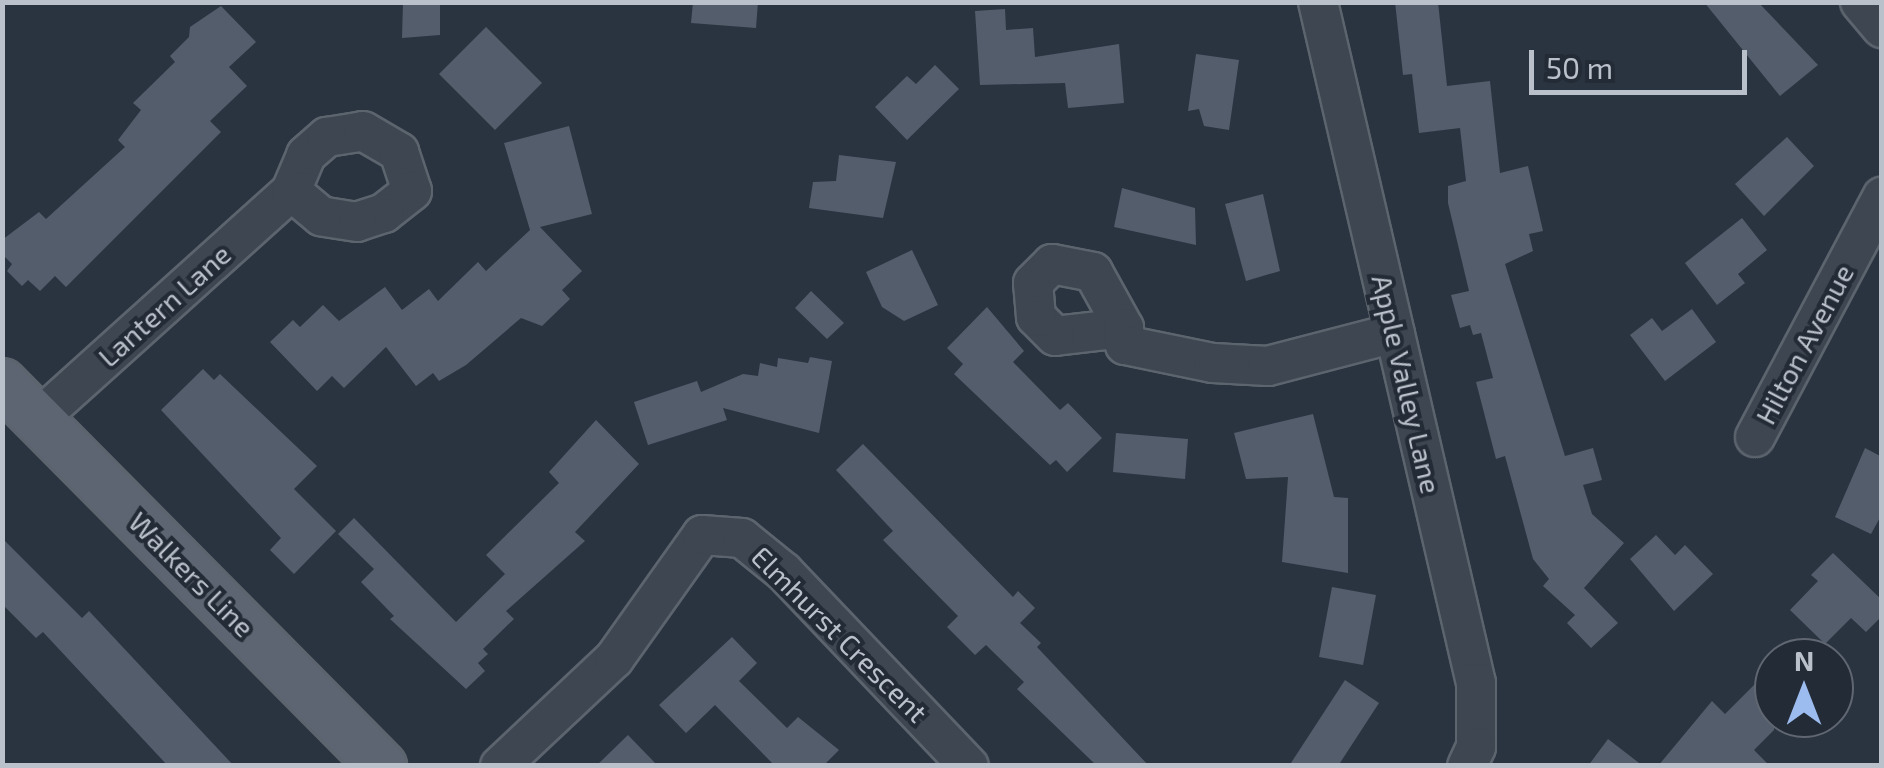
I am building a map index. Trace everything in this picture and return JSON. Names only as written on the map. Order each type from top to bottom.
[{"type":"main road","name":"Walkers Line","points":[[2,382],[382,766]]},
{"type":"street","name":"Apple Valley Lane","points":[[1318,2],[1476,683],[1476,746],[1468,766]]},
{"type":"street","points":[[1860,2],[1882,28]]},
{"type":"street","name":"Lantern Lane","points":[[38,419],[290,192]]},
{"type":"street","name":"Hilton Avenue","points":[[1755,437],[1882,198]]},
{"type":"street","points":[[1124,328],[1125,345],[1213,364],[1268,366],[1394,333]]},
{"type":"street","name":"Elmhurst Crescent","points":[[500,766],[614,658],[702,536],[742,538],[784,572],[970,766]]},
{"type":"building","points":[[403,2],[440,2],[440,35],[402,38]]},
{"type":"building","points":[[693,2],[758,2],[756,28],[691,23]]},
{"type":"building","points":[[1395,2],[1438,2],[1447,86],[1490,81],[1500,173],[1528,166],[1543,231],[1529,234],[1533,251],[1505,264],[1565,456],[1593,448],[1602,480],[1583,485],[1592,514],[1624,543],[1584,588],[1618,623],[1591,648],[1567,623],[1575,615],[1543,586],[1549,579],[1533,559],[1505,456],[1496,459],[1476,382],[1493,378],[1481,333],[1473,335],[1470,325],[1460,328],[1451,295],[1469,291],[1448,203],[1448,186],[1466,181],[1460,128],[1419,133],[1412,74],[1403,75]]},
{"type":"building","points":[[1704,2],[1758,2],[1818,65],[1780,96]]},
{"type":"building","points":[[221,6],[256,42],[229,67],[247,86],[210,121],[221,132],[66,287],[55,276],[40,291],[28,280],[22,286],[7,271],[12,264],[2,254],[2,240],[39,212],[46,219],[125,147],[118,140],[141,110],[133,103],[175,62],[170,56],[189,37],[190,27]]},
{"type":"building","points":[[1005,9],[1006,30],[1033,28],[1035,57],[1119,44],[1124,103],[1068,108],[1065,83],[980,85],[975,11]]},
{"type":"building","points":[[486,27],[542,83],[495,130],[439,74]]},
{"type":"building","points":[[1196,54],[1239,60],[1229,130],[1204,126],[1199,109],[1188,111]]},
{"type":"building","points":[[935,65],[959,89],[907,140],[875,107],[907,76],[916,84]]},
{"type":"building","points":[[569,126],[592,214],[540,227],[582,271],[562,290],[570,299],[542,326],[521,318],[466,365],[439,381],[433,373],[416,386],[386,347],[344,388],[332,376],[317,391],[270,342],[293,320],[300,327],[323,305],[339,321],[385,287],[402,310],[429,289],[438,301],[478,262],[486,271],[530,230],[504,143]]},
{"type":"building","points":[[1787,137],[1814,166],[1764,216],[1735,184]]},
{"type":"building","points":[[839,155],[896,162],[883,218],[809,208],[813,182],[836,181]]},
{"type":"building","points":[[1122,188],[1195,208],[1196,245],[1114,227]]},
{"type":"building","points":[[1263,194],[1280,271],[1246,281],[1225,204]]},
{"type":"building","points":[[1742,218],[1767,250],[1738,274],[1745,283],[1717,305],[1685,263]]},
{"type":"building","points":[[912,250],[938,305],[904,321],[882,307],[866,272]]},
{"type":"building","points":[[811,291],[844,323],[827,339],[795,308]]},
{"type":"building","points":[[987,307],[1024,351],[1013,362],[1060,410],[1068,403],[1102,438],[1067,472],[1056,460],[1050,465],[954,374],[963,364],[947,348]]},
{"type":"building","points":[[1692,309],[1716,342],[1665,381],[1630,335],[1652,318],[1662,331]]},
{"type":"building","points":[[810,357],[832,361],[819,433],[723,408],[727,420],[648,445],[634,402],[697,381],[701,392],[743,374],[758,376],[760,363],[777,367],[778,358],[808,363]]},
{"type":"building","points":[[203,369],[214,380],[220,374],[317,466],[294,489],[336,531],[294,574],[270,550],[281,538],[161,410]]},
{"type":"building","points":[[1313,414],[1334,497],[1348,498],[1348,573],[1282,562],[1288,477],[1246,479],[1234,433]]},
{"type":"building","points":[[596,420],[639,464],[575,532],[585,541],[506,611],[514,619],[483,649],[488,654],[478,663],[485,671],[466,689],[390,619],[394,616],[361,582],[374,569],[338,534],[354,518],[456,622],[505,574],[486,555],[559,483],[549,472]]},
{"type":"building","points":[[1116,433],[1188,439],[1185,479],[1113,472]]},
{"type":"building","points":[[863,444],[1013,597],[1018,591],[1035,608],[1020,623],[1041,643],[1037,647],[1149,766],[1097,766],[1017,689],[1024,682],[986,645],[975,655],[947,627],[958,616],[883,540],[893,531],[836,470]]},
{"type":"building","points":[[1865,448],[1882,457],[1882,514],[1871,534],[1835,517]]},
{"type":"building","points":[[1656,535],[1675,555],[1685,545],[1713,574],[1674,611],[1630,559]]},
{"type":"building","points":[[2,538],[82,618],[89,611],[234,766],[168,766],[43,632],[36,638],[2,604]]},
{"type":"building","points":[[1833,553],[1882,600],[1882,616],[1866,632],[1851,618],[1831,638],[1819,638],[1790,610],[1818,581],[1811,575]]},
{"type":"building","points":[[1332,587],[1376,595],[1363,665],[1319,657]]},
{"type":"building","points":[[732,637],[757,663],[739,681],[787,728],[798,717],[839,750],[823,766],[775,766],[715,705],[686,733],[659,705]]},
{"type":"building","points":[[1345,680],[1379,703],[1338,766],[1289,766]]},
{"type":"building","points":[[1754,685],[1754,738],[1766,738],[1754,750],[1770,766],[1658,766],[1712,701],[1725,714]]},
{"type":"building","points":[[628,735],[658,766],[596,766]]},
{"type":"building","points":[[1608,739],[1643,766],[1588,766]]}]
